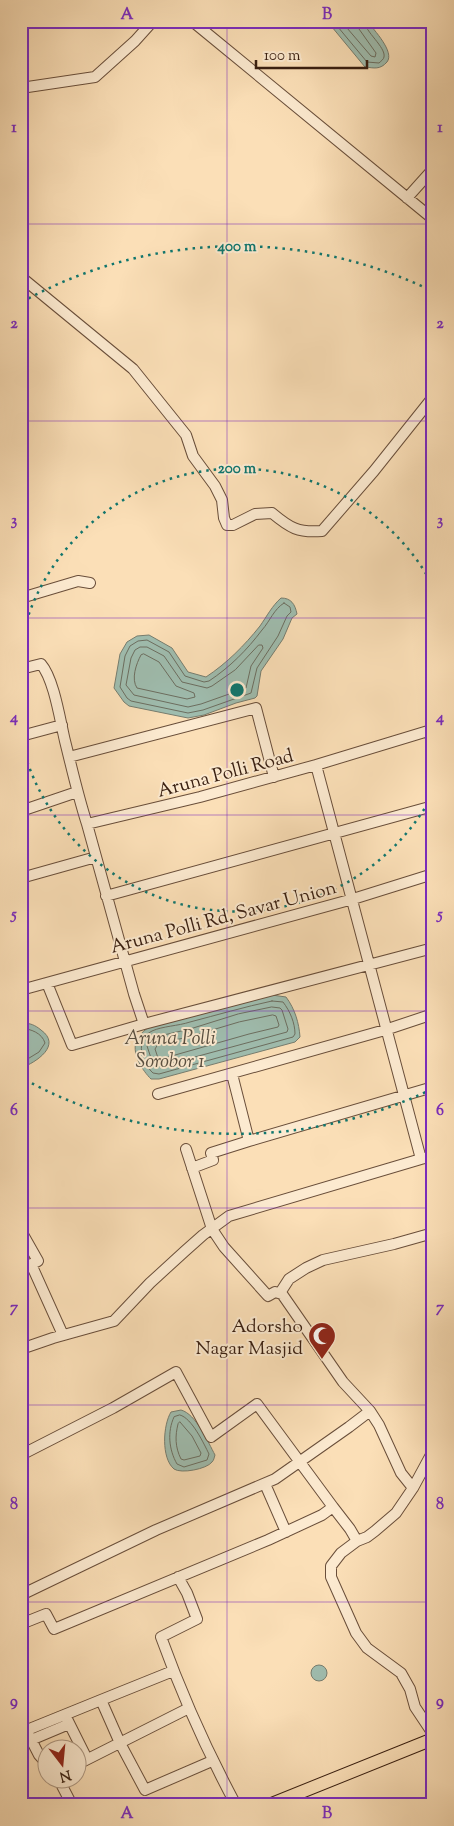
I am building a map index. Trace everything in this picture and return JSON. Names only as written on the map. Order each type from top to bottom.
[{"type":"main road","points":[[268,1805],[433,1739]]},
{"type":"street","points":[[21,88],[95,77],[135,41],[153,21]]},
{"type":"street","points":[[192,21],[433,219]]},
{"type":"street","points":[[407,198],[433,169]]},
{"type":"street","points":[[21,277],[133,369],[186,435],[193,456],[216,486],[222,500],[226,525],[233,525],[254,514],[272,513],[287,526],[298,531],[322,531],[433,397]]},
{"type":"street","points":[[21,598],[78,581],[90,583]]},
{"type":"street","points":[[21,669],[41,664],[47,671],[62,725],[77,792],[144,1024]]},
{"type":"street","points":[[69,757],[256,708],[274,777]]},
{"type":"street","points":[[21,736],[62,725]]},
{"type":"street","points":[[316,765],[428,731],[433,738]]},
{"type":"street","name":"Aruna Polli Road","points":[[87,824],[200,797],[316,765],[353,899],[385,1030],[405,1096],[421,1159]]},
{"type":"street","points":[[21,811],[77,792]]},
{"type":"street","points":[[106,896],[433,806]]},
{"type":"street","points":[[21,878],[96,857]]},
{"type":"street","name":"Aruna Polli Rd, Savar Union","points":[[21,990],[353,899],[433,874]]},
{"type":"street","points":[[47,982],[72,1045],[144,1024],[433,948]]},
{"type":"street","points":[[158,1094],[385,1030],[433,1014]]},
{"type":"street","points":[[232,1074],[249,1141]]},
{"type":"street","points":[[192,1168],[213,1160],[211,1153],[433,1087]]},
{"type":"street","points":[[186,1149],[212,1228],[224,1246],[268,1296],[272,1293],[280,1293],[287,1301],[343,1382],[370,1411],[379,1425],[401,1473],[413,1488]]},
{"type":"street","points":[[21,1349],[114,1321],[150,1283],[203,1234],[228,1216],[433,1156]]},
{"type":"street","points":[[21,1231],[38,1261],[21,1269]]},
{"type":"street","points":[[280,1293],[289,1279],[323,1260],[433,1233]]},
{"type":"street","points":[[31,1264],[63,1335]]},
{"type":"street","points":[[21,1455],[113,1408],[176,1372],[210,1437],[257,1404],[333,1508],[350,1528],[356,1541]]},
{"type":"street","points":[[21,1595],[156,1530],[227,1498],[264,1484],[286,1472],[298,1461],[370,1411]]},
{"type":"street","points":[[433,1451],[413,1488],[396,1513],[367,1537],[356,1541],[341,1553],[331,1566],[331,1577],[356,1633],[367,1648],[401,1673],[410,1689],[415,1707],[433,1734]]},
{"type":"street","points":[[264,1484],[286,1532]]},
{"type":"street","points":[[21,1624],[46,1614],[54,1629],[286,1532],[333,1508]]},
{"type":"street","points":[[178,1578],[197,1619],[161,1638],[173,1671],[212,1761],[236,1805]]},
{"type":"street","points":[[29,1735],[67,1719],[101,1700],[173,1671]]},
{"type":"street","points":[[101,1700],[120,1743],[146,1790],[212,1761]]},
{"type":"street","points":[[88,1759],[189,1708]]},
{"type":"street","points":[[67,1719],[74,1738]]},
{"type":"street","points":[[21,1720],[38,1753]]},
{"type":"street","points":[[63,1788],[72,1805]]},
{"type":"water","points":[[327,21],[367,21],[386,47],[389,58],[387,62],[379,67],[365,67]]},
{"type":"water","points":[[281,598],[292,602],[297,614],[292,618],[283,639],[261,671],[257,696],[255,698],[204,715],[188,718],[129,706],[114,688],[120,654],[127,642],[137,636],[149,635],[172,648],[188,672],[206,677],[241,647]]},
{"type":"water","name":"Aruna Polli Sorobor 1","points":[[272,995],[286,997],[292,1006],[298,1021],[300,1037],[295,1042],[159,1079],[151,1079],[139,1062],[135,1047],[136,1042],[140,1035],[149,1027],[235,1003]]},
{"type":"water","points":[[22,1023],[39,1028],[49,1041],[48,1047],[40,1057],[21,1068]]},
{"type":"water","points":[[181,1410],[192,1417],[197,1423],[215,1455],[209,1465],[200,1469],[182,1471],[174,1469],[167,1457],[165,1433],[168,1418],[171,1412]]},
{"type":"water","points":[[316,1665],[322,1665],[327,1670],[325,1679],[316,1681],[311,1676],[311,1670]]},
{"type":"place","name":"Adorsho Nagar Masjid","points":[[322,1360]]}]
